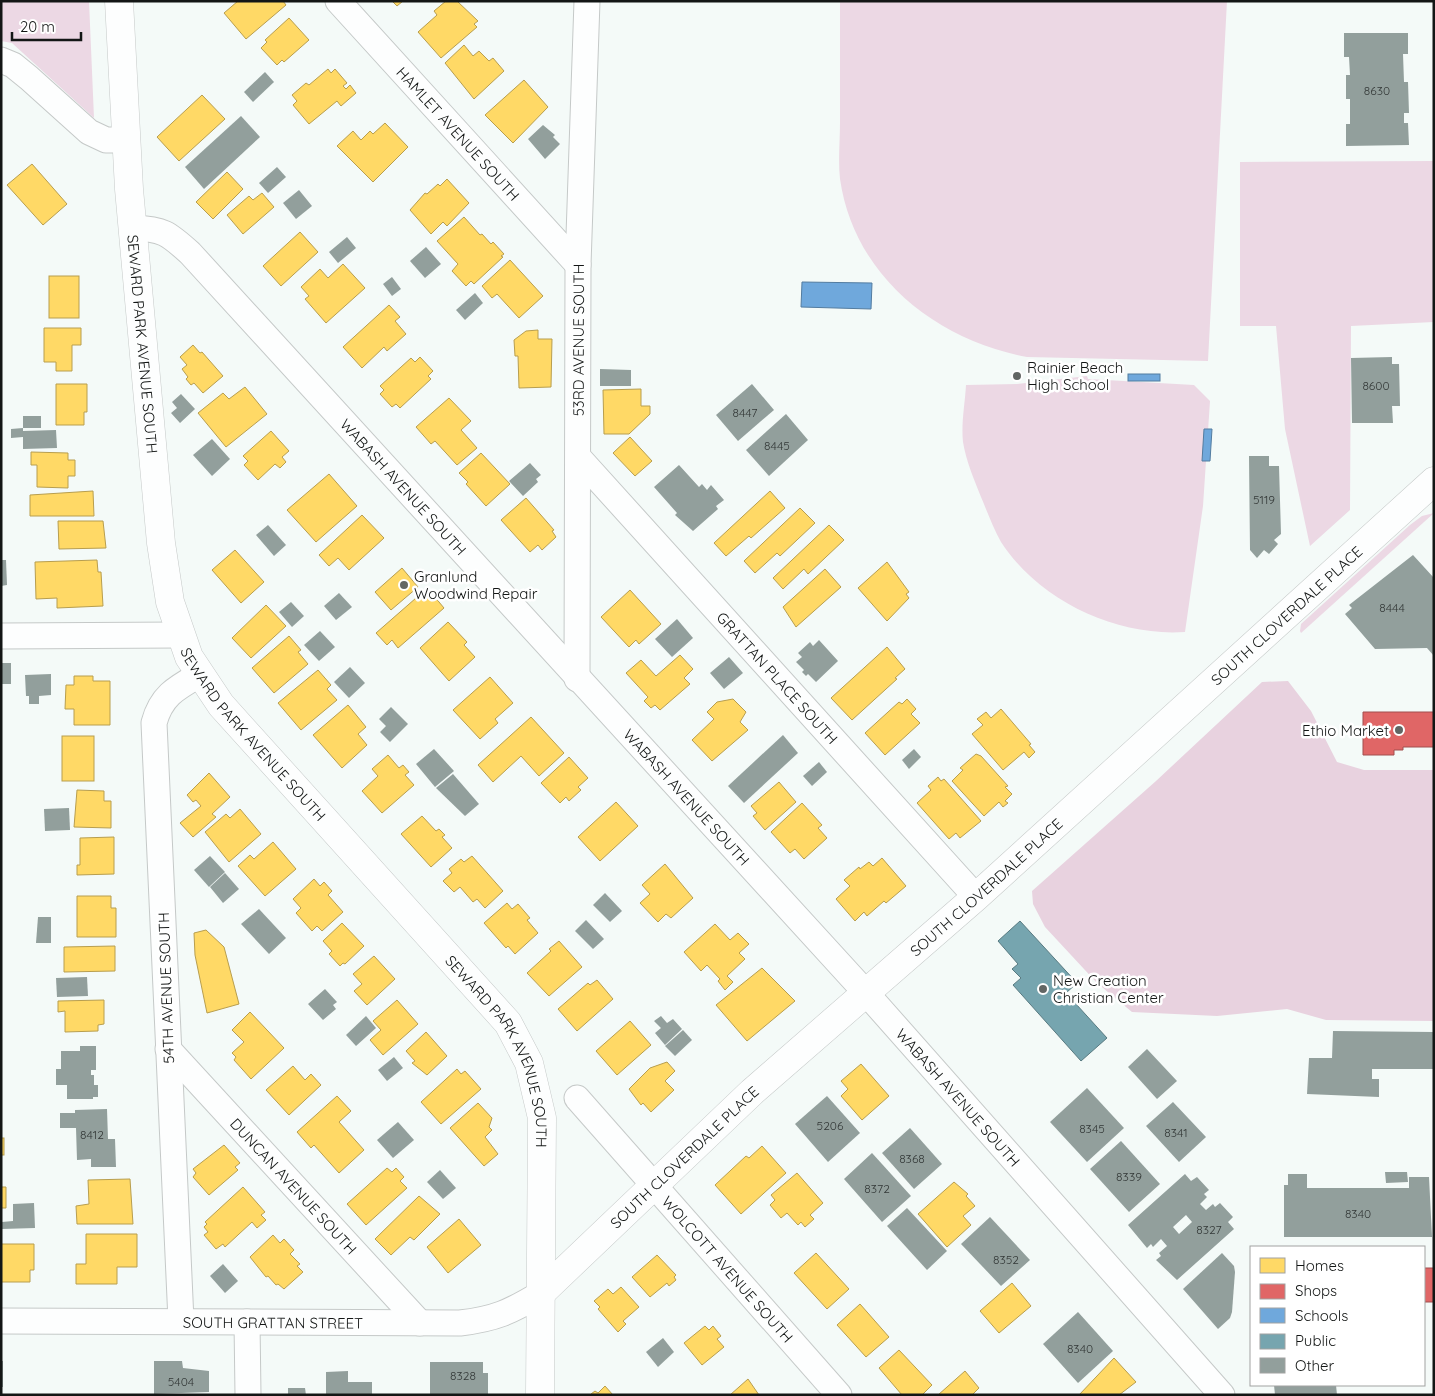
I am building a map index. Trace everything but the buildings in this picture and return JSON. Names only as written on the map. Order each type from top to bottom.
[{"type":"street","name":"SEWARD PARK AVENUE SOUTH","points":[[119,1],[133,228],[161,543],[170,602],[188,657],[221,705],[508,1023],[529,1063],[542,1118],[543,1143],[540,1395]]},
{"type":"street","name":"HAMLET AVENUE SOUTH","points":[[338,1],[578,265]]},
{"type":"street","name":"53RD AVENUE SOUTH","points":[[577,679],[578,265],[587,1]]},
{"type":"street","points":[[1,60],[30,78],[89,132],[106,140],[127,140]]},
{"type":"street","name":"WABASH AVENUE SOUTH","points":[[133,228],[157,229],[172,237],[190,253],[577,679],[867,994],[1222,1395]]},
{"type":"street","name":"GRATTAN PLACE SOUTH","points":[[579,458],[976,897]]},
{"type":"street","name":"SOUTH CLOVERDALE PLACE","points":[[540,1294],[752,1092],[867,994],[976,897],[1434,481]]},
{"type":"street","points":[[1,636],[180,635]]},
{"type":"street","name":"54TH AVENUE SOUTH","points":[[181,1321],[154,723],[157,710],[171,691],[199,675]]},
{"type":"street","name":"DUNCAN AVENUE SOUTH","points":[[168,1049],[420,1323]]},
{"type":"street","name":"WOLCOTT AVENUE SOUTH","points":[[577,1098],[839,1395]]},
{"type":"street","name":"SOUTH GRATTAN STREET","points":[[1,1321],[460,1323],[487,1320],[509,1313],[540,1294]]},
{"type":"street","points":[[247,1322],[248,1395]]},
{"type":"shaded area","points":[[1,1],[89,1],[94,118],[12,43],[1,41]]},
{"type":"shaded area","points":[[840,1],[1227,1],[1208,361],[1027,357],[993,348],[961,336],[932,319],[905,298],[881,273],[862,245],[848,214],[840,179]]},
{"type":"shaded area","points":[[1434,161],[1434,322],[1351,326],[1350,510],[1310,546],[1285,429],[1276,326],[1240,326],[1240,162]]},
{"type":"shaded area","points":[[1087,376],[1088,379],[1194,385],[1210,401],[1203,506],[1185,632],[1159,632],[1107,621],[1082,611],[1058,598],[1036,582],[1017,563],[1001,542],[973,477],[963,442],[966,385],[1017,384]]},
{"type":"shaded area","points":[[1434,513],[1301,633],[1301,624],[1410,525],[1422,516]]},
{"type":"shaded area","points":[[1288,681],[1311,711],[1337,762],[1364,770],[1434,770],[1434,1021],[1326,1020],[1287,1009],[1217,1016],[1132,1012],[1097,983],[1045,927],[1033,904],[1032,891],[1156,781],[1262,682]]},
{"type":"place","name":"Rainier Beach High School","points":[[1017,376]]},
{"type":"place","name":"Granlund Woodwind Repair","points":[[404,585]]},
{"type":"place","name":"Ethio Market","points":[[1399,730]]},
{"type":"place","name":"New Creation Christian Center","points":[[1043,989]]}]
